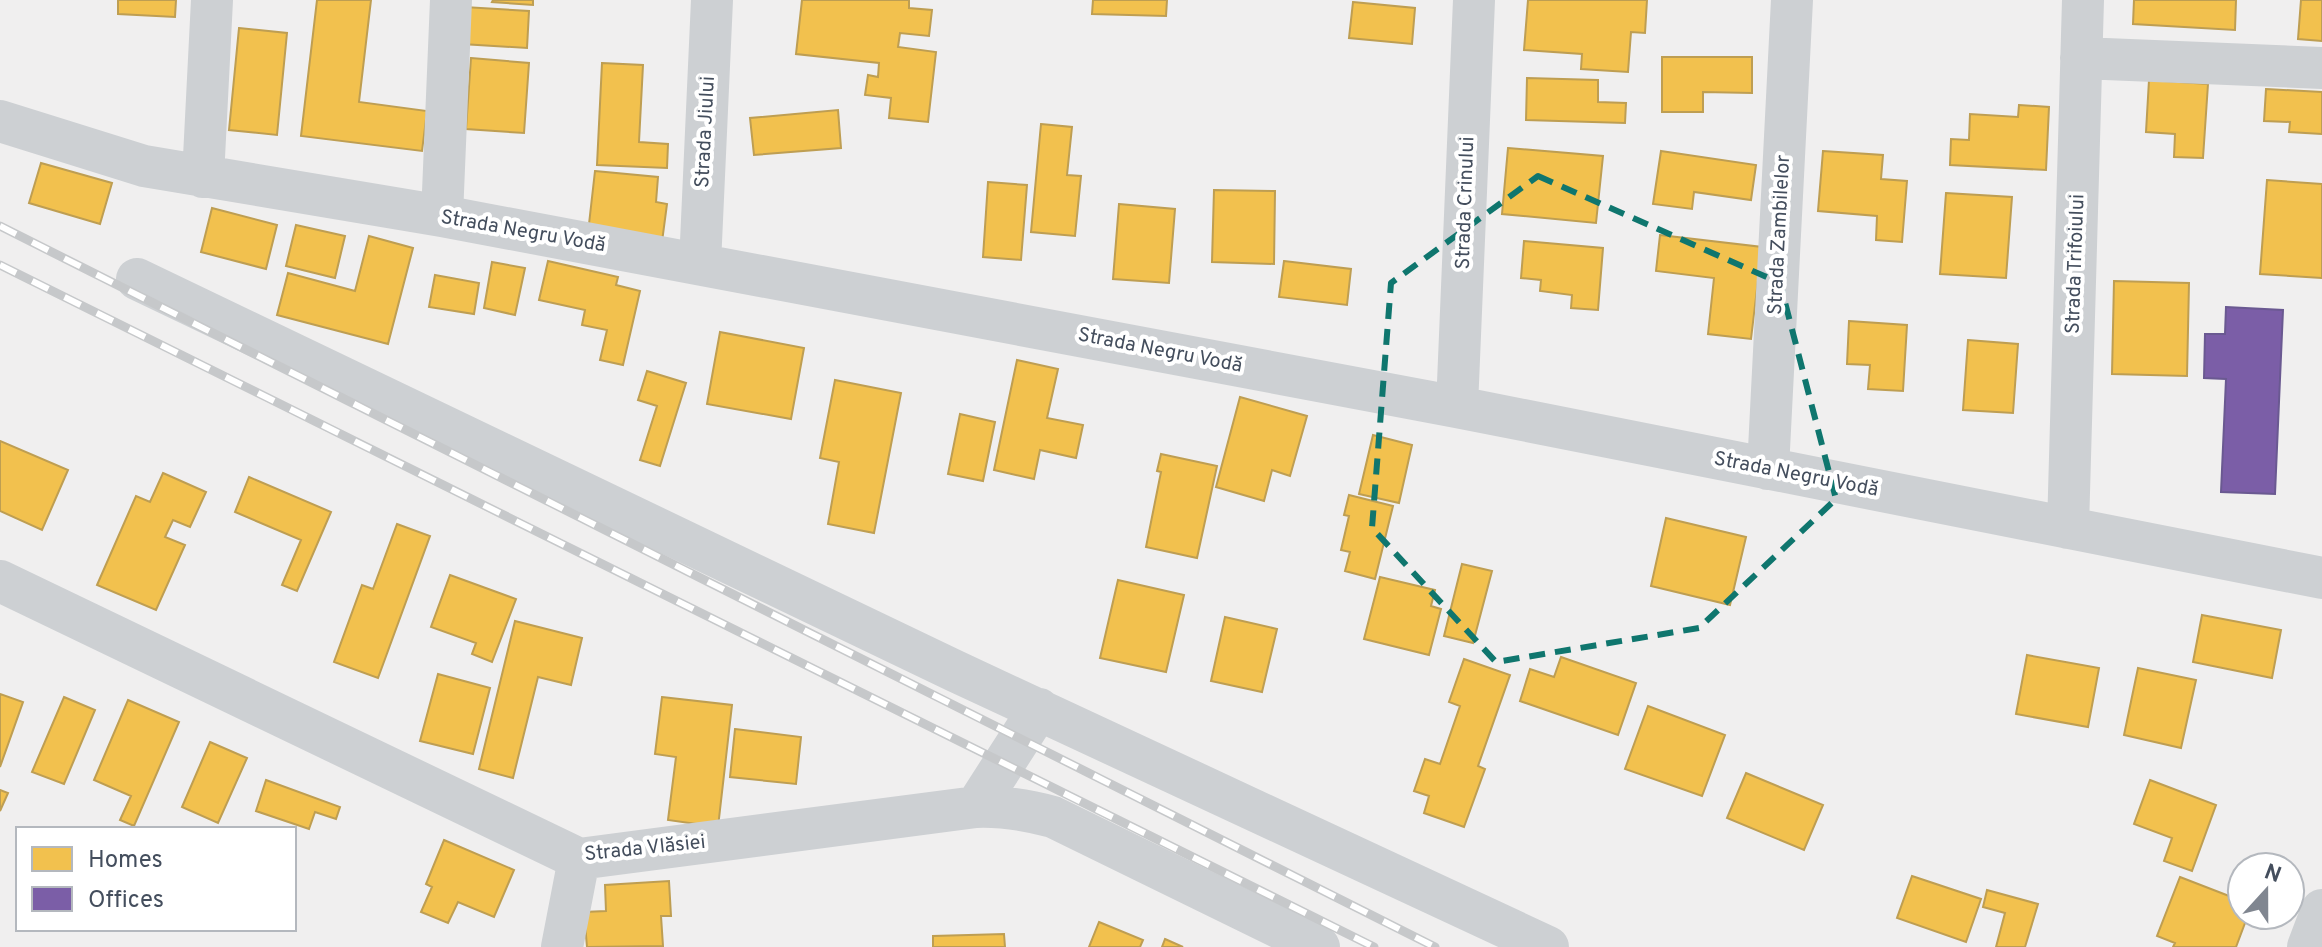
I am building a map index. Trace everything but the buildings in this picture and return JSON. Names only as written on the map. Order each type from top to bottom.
[{"type":"street","points":[[203,177],[212,0]]},
{"type":"street","points":[[442,216],[451,0]]},
{"type":"street","name":"Strada Jiului","points":[[700,264],[712,0]]},
{"type":"street","name":"Strada Crinului","points":[[1457,407],[1474,0]]},
{"type":"street","name":"Strada Zambilelor","points":[[1768,469],[1792,0]]},
{"type":"street","name":"Strada Trifoiului","points":[[2068,528],[2083,0]]},
{"type":"street","points":[[2081,58],[2322,68]]},
{"type":"street","name":"Strada Negru Vodă","points":[[0,121],[144,166],[442,216],[1457,407],[2322,578]]},
{"type":"street","points":[[137,279],[955,671],[1548,947]]},
{"type":"street","name":"Strada Vlăsiei","points":[[0,581],[579,859],[1000,806],[1053,817],[1319,947]]},
{"type":"street","points":[[976,807],[1039,709]]},
{"type":"street","points":[[562,947],[579,859]]},
{"type":"highlighted area","points":[[1538,176],[1780,283],[1836,499],[1699,628],[1496,662],[1372,528],[1391,283]]},
{"type":"railway","points":[[0,226],[1435,947]]},
{"type":"railway","points":[[0,265],[1374,947]]}]
